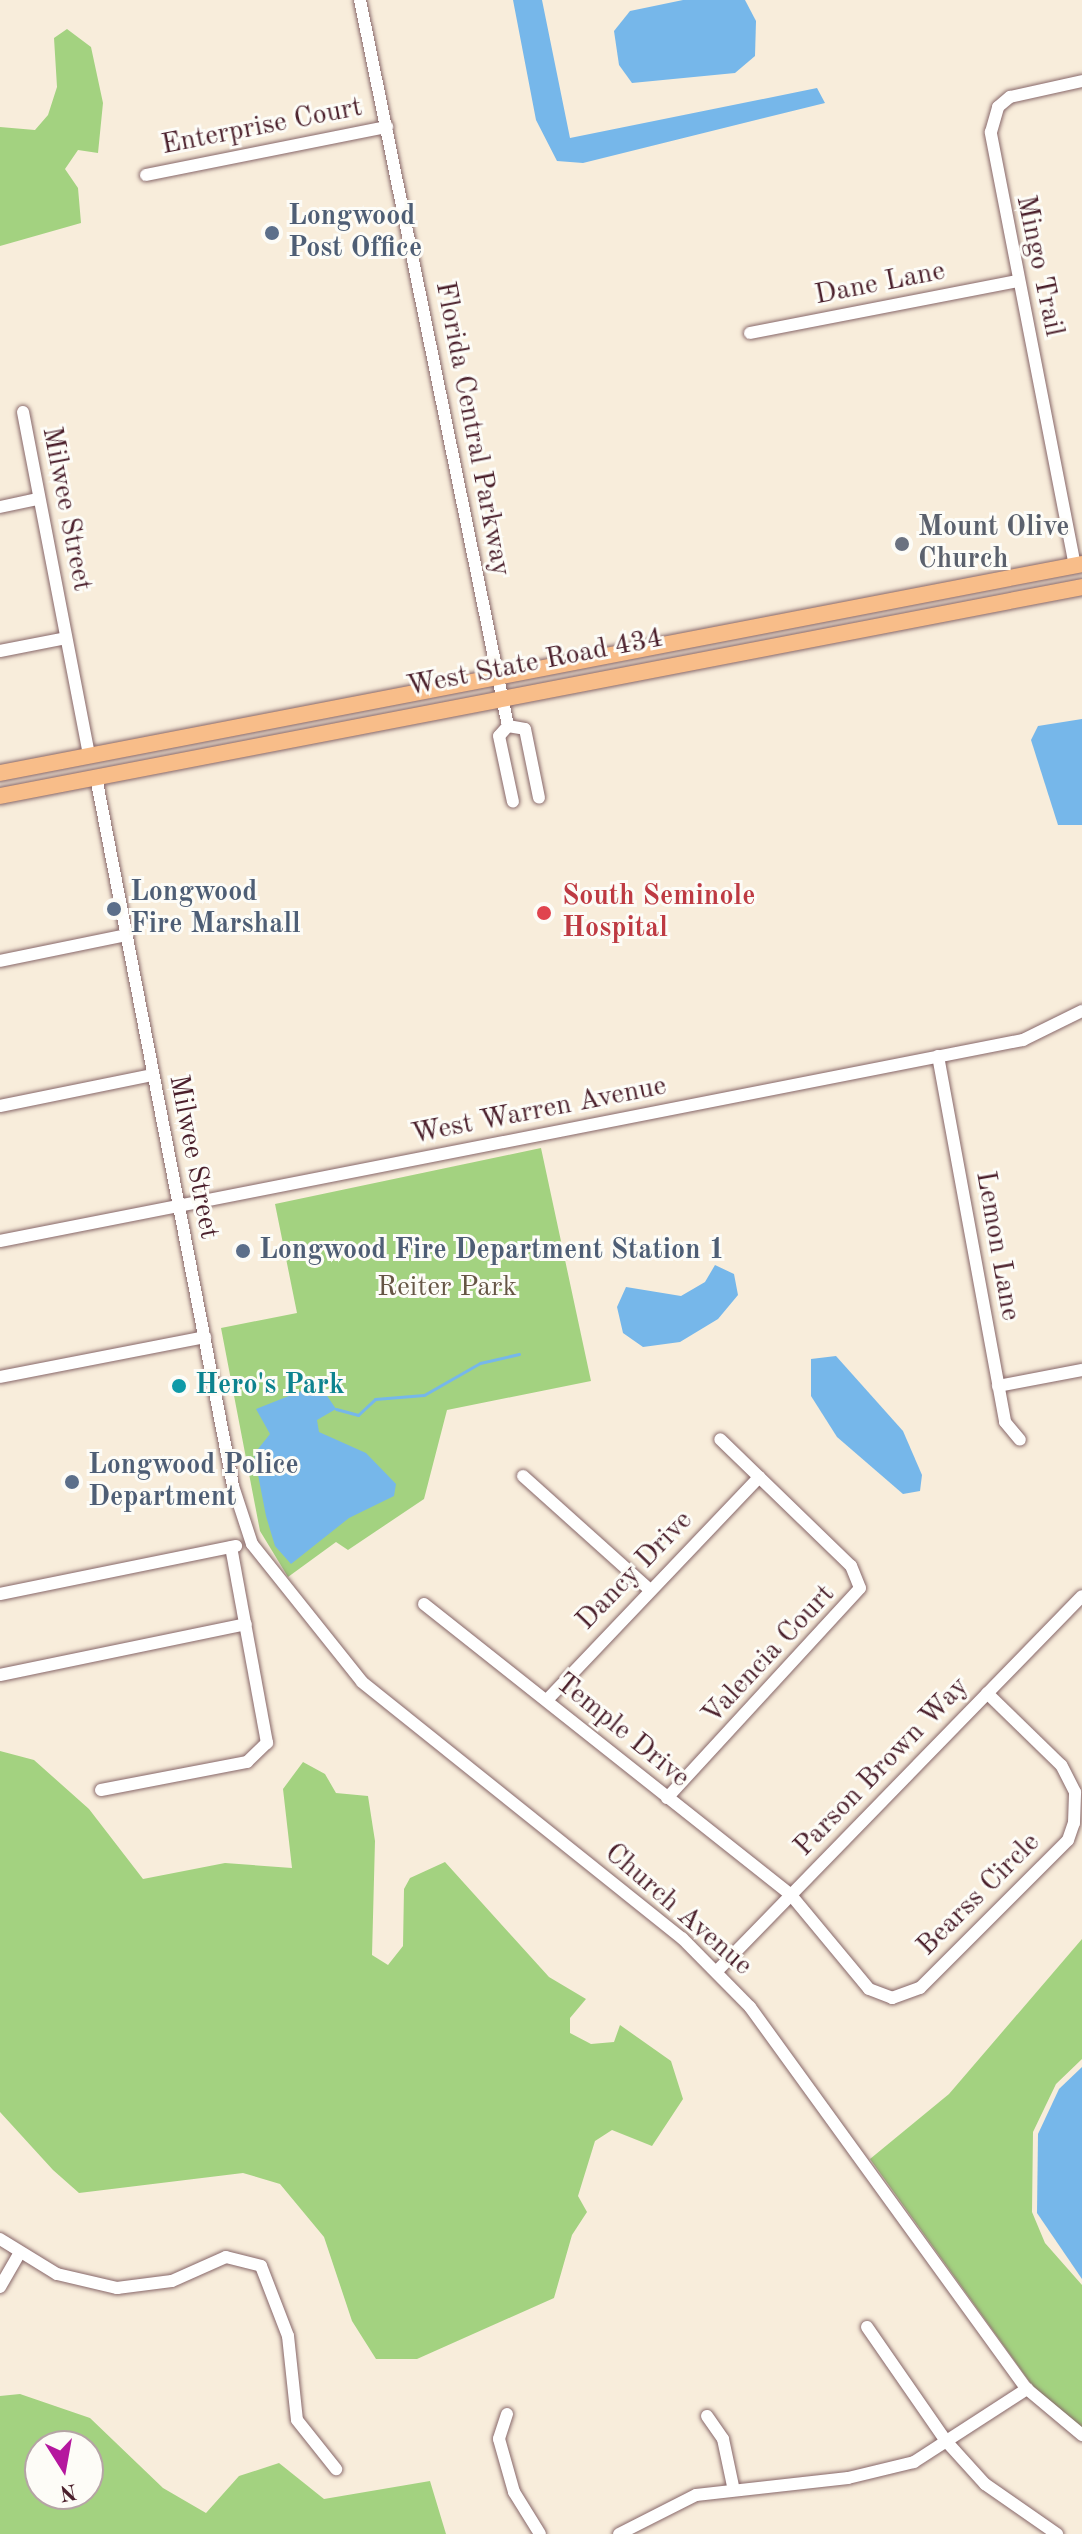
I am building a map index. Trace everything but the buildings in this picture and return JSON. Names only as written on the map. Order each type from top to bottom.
[{"type":"main road","name":"West State Road 434","points":[[0,773],[497,674],[1079,565]]},
{"type":"main road","points":[[1048,593],[1079,565]]},
{"type":"main road","name":"West State Road 434","points":[[0,796],[502,696],[1082,587]]},
{"type":"main road","points":[[96,777],[124,749]]},
{"type":"main road","points":[[56,785],[89,756]]},
{"type":"street","name":"Florida Central Parkway","points":[[360,0],[508,726]]},
{"type":"street","name":"Mingo Trail","points":[[1079,565],[991,157],[995,118],[1010,97],[1082,81]]},
{"type":"street","name":"Enterprise Court","points":[[146,175],[387,127]]},
{"type":"street","name":"Dane Lane","points":[[750,333],[1018,281]]},
{"type":"street","name":"Milwee Street","points":[[23,412],[89,756]]},
{"type":"street","points":[[0,507],[39,499]]},
{"type":"street","points":[[0,651],[66,638]]},
{"type":"street","name":"Florida Central Parkway","points":[[508,726],[525,729],[539,798]]},
{"type":"street","name":"Florida Central Parkway","points":[[508,726],[499,736],[513,802]]},
{"type":"street","name":"Milwee Street","points":[[96,777],[178,1206],[252,1544]]},
{"type":"street","points":[[0,961],[127,935]]},
{"type":"street","name":"West Warren Avenue","points":[[0,1241],[1023,1040],[1082,1011]]},
{"type":"street","name":"Lemon Lane","points":[[938,1056],[1005,1422],[1020,1440]]},
{"type":"street","points":[[0,1106],[153,1075]]},
{"type":"street","points":[[0,1377],[205,1337]]},
{"type":"street","points":[[998,1386],[1082,1370]]},
{"type":"street","name":"Valencia Court","points":[[667,1798],[860,1588],[851,1566],[720,1439]]},
{"type":"street","points":[[523,1476],[650,1590]]},
{"type":"street","name":"Dancy Drive","points":[[547,1700],[759,1477]]},
{"type":"street","points":[[0,1594],[252,1544]]},
{"type":"street","name":"Church Avenue","points":[[252,1544],[362,1682],[717,1971],[782,2048],[1027,2389],[1082,2435]]},
{"type":"street","points":[[101,1790],[247,1762],[262,1751],[267,1732],[231,1547]]},
{"type":"street","name":"Parson Brown Way","points":[[717,1971],[1082,1596]]},
{"type":"street","name":"Temple Drive","points":[[424,1604],[791,1895]]},
{"type":"street","points":[[0,1675],[246,1624]]},
{"type":"street","name":"Bearss Circle","points":[[791,1895],[869,1989],[907,1996],[1068,1840],[1077,1809],[1069,1777],[987,1693]]},
{"type":"street","points":[[0,2239],[19,2254],[57,2274],[117,2288],[172,2281],[226,2257],[261,2266],[288,2336],[297,2420],[336,2469]]},
{"type":"street","points":[[0,2287],[19,2254]]},
{"type":"street","points":[[867,2327],[946,2441],[985,2484],[1057,2534]]},
{"type":"street","points":[[619,2534],[664,2507],[733,2486],[875,2473],[914,2462],[1027,2389]]},
{"type":"street","points":[[507,2414],[503,2452],[514,2492],[540,2534]]},
{"type":"street","points":[[707,2416],[723,2439],[733,2486]]},
{"type":"green space","points":[[67,29],[91,47],[103,103],[98,153],[78,150],[65,169],[78,188],[81,223],[0,246],[0,127],[35,130],[48,115],[57,87],[54,38]]},
{"type":"green space","name":"Reiter Park","points":[[541,1148],[591,1381],[447,1410],[424,1499],[348,1550],[336,1542],[288,1577],[260,1531],[221,1328],[297,1313],[275,1204]]},
{"type":"green space","points":[[0,1751],[34,1760],[89,1809],[143,1879],[225,1863],[292,1868],[283,1789],[303,1762],[325,1774],[336,1793],[368,1796],[375,1841],[372,1955],[388,1965],[403,1946],[404,1889],[410,1878],[445,1862],[549,1977],[586,1999],[570,2018],[570,2033],[591,2044],[614,2042],[620,2025],[671,2061],[683,2099],[652,2146],[612,2130],[595,2141],[578,2196],[587,2212],[572,2235],[554,2298],[417,2359],[376,2359],[352,2321],[324,2237],[280,2184],[243,2173],[79,2193],[53,2170],[0,2112]]},
{"type":"green space","points":[[1082,1939],[1082,2059],[1056,2084],[1033,2132],[1032,2212],[1045,2243],[1082,2285],[1082,2428],[1032,2385],[870,2159],[949,2094]]},
{"type":"green space","points":[[20,2394],[90,2418],[103,2430],[24,2430],[24,2510],[104,2510],[104,2431],[163,2488],[206,2513],[239,2476],[279,2463],[324,2499],[430,2481],[446,2534],[0,2534],[0,2396]]},
{"type":"water","points":[[513,0],[542,0],[570,138],[817,88],[825,103],[583,163],[557,161],[536,120]]},
{"type":"water","points":[[683,0],[745,0],[756,21],[755,56],[735,73],[632,83],[619,65],[614,31],[630,11]]},
{"type":"water","points":[[1082,719],[1082,825],[1058,825],[1031,740],[1038,726]]},
{"type":"water","points":[[715,1265],[734,1274],[738,1295],[718,1319],[680,1342],[643,1347],[623,1333],[617,1307],[626,1287],[681,1296],[705,1282]]},
{"type":"water","points":[[836,1356],[903,1431],[922,1475],[920,1491],[903,1494],[837,1437],[811,1396],[811,1359]]},
{"type":"water","points":[[319,1384],[336,1409],[317,1420],[319,1432],[366,1453],[396,1484],[394,1496],[349,1518],[291,1564],[275,1546],[266,1516],[254,1454],[270,1434],[256,1409]]},
{"type":"water","points":[[1082,2067],[1082,2279],[1037,2213],[1038,2134],[1059,2089]]},
{"type":"waterway","points":[[336,1409],[358,1415],[375,1399],[424,1395],[480,1363],[519,1354]]},
{"type":"place","name":"Longwood Post Office","points":[[272,233]]},
{"type":"place","name":"Mount Olive Church","points":[[902,544]]},
{"type":"place","name":"Longwood Fire Marshall","points":[[114,909]]},
{"type":"place","name":"South Seminole Hospital","points":[[544,913]]},
{"type":"place","name":"Longwood Fire Department Station 1","points":[[243,1251]]},
{"type":"place","name":"Hero's Park","points":[[179,1386]]},
{"type":"place","name":"Longwood Police Department","points":[[72,1482]]}]
